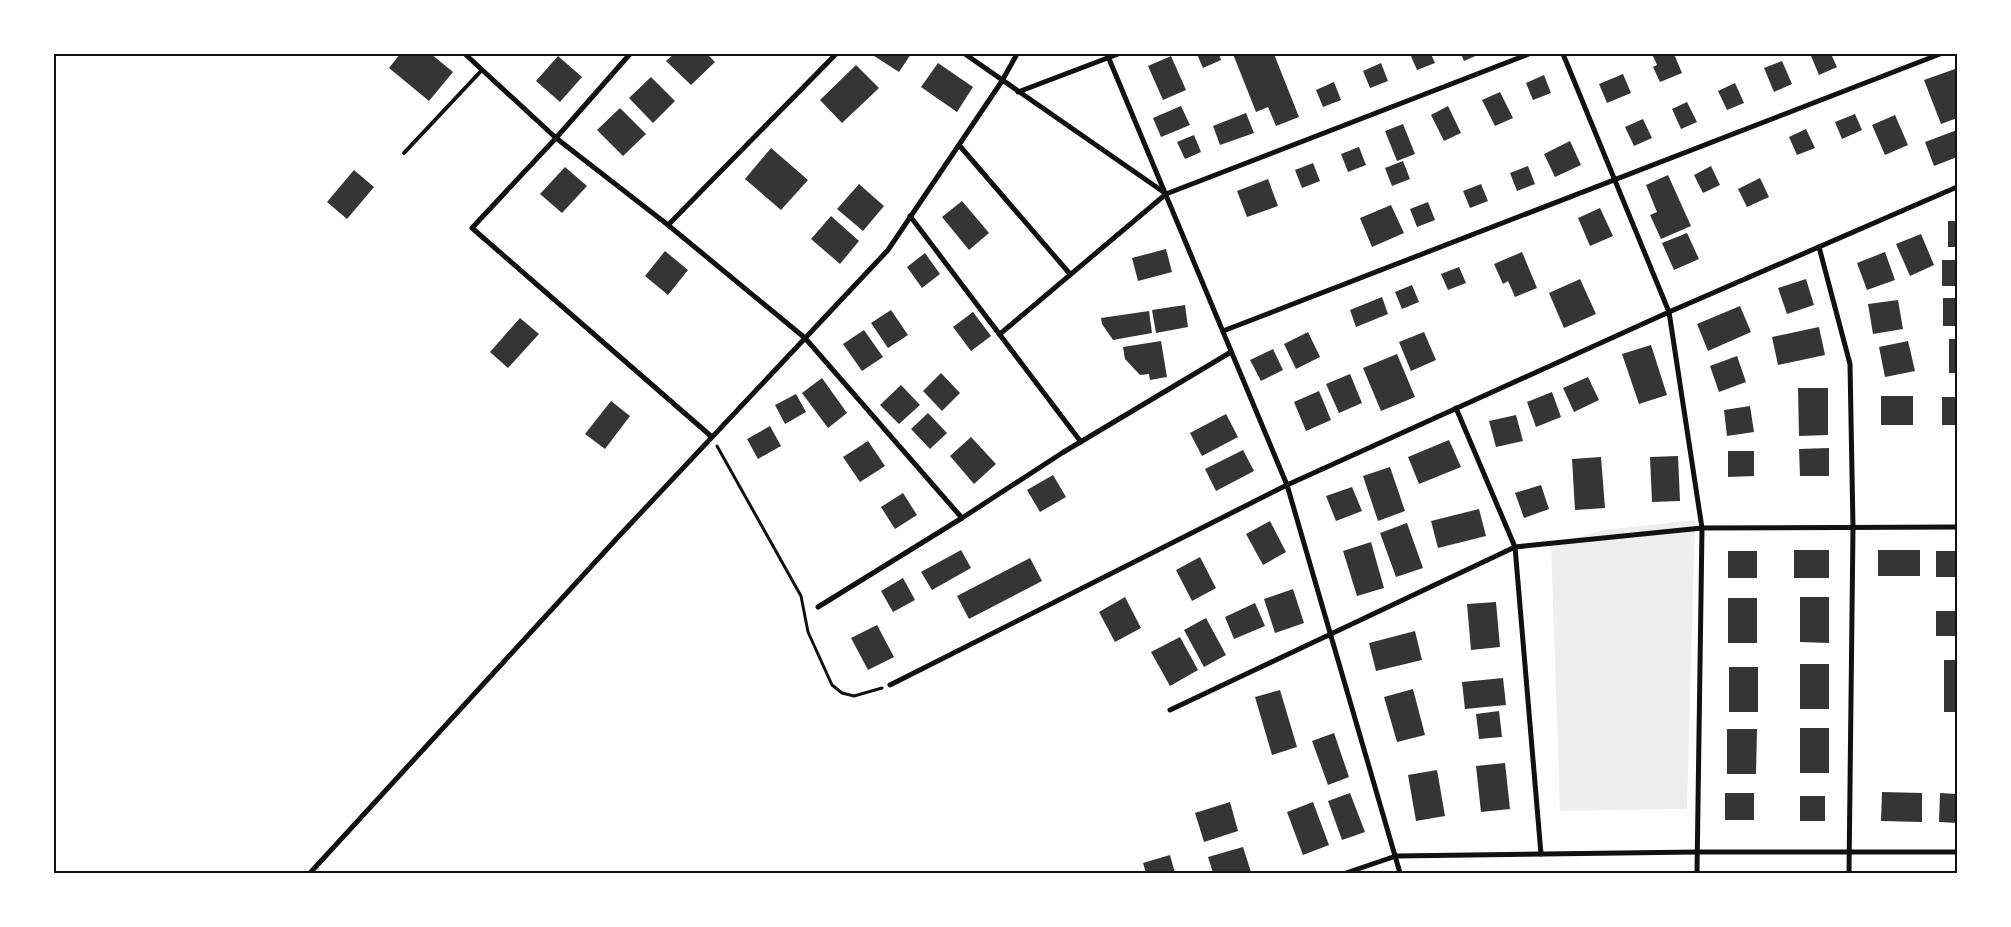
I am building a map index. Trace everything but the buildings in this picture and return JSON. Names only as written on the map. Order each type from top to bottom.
[{"type":"street","points":[[465,54],[556,138],[668,225],[805,338],[962,518]]},
{"type":"street","points":[[630,54],[556,138],[472,228],[712,437]]},
{"type":"street","points":[[668,225],[836,54]]},
{"type":"street","points":[[965,54],[1166,194]]},
{"type":"street","points":[[310,873],[712,437],[888,250],[1002,81],[1017,54]]},
{"type":"street","points":[[1018,92],[1108,56],[1118,54]]},
{"type":"street","points":[[1000,334],[1166,194],[1529,54]]},
{"type":"street","points":[[1563,54],[1669,312],[1702,528],[1697,873]]},
{"type":"street","points":[[1223,331],[1940,54]]},
{"type":"street","points":[[1108,56],[1287,486],[1400,873]]},
{"type":"street","points":[[959,145],[1070,274]]},
{"type":"street","points":[[890,685],[1287,486],[1669,312],[1957,187]]},
{"type":"street","points":[[910,216],[1081,442]]},
{"type":"street","points":[[1819,246],[1850,364],[1853,527],[1848,873]]},
{"type":"street","points":[[818,607],[1081,442],[1231,352]]},
{"type":"street","points":[[1456,408],[1515,547],[1541,854]]},
{"type":"street","points":[[1170,710],[1515,547],[1702,528],[1957,527]]},
{"type":"street","points":[[1346,873],[1396,856],[1697,852],[1957,852]]},
{"type":"lane","points":[[404,153],[482,70]]},
{"type":"path","points":[[712,437],[801,596],[808,632],[832,685],[842,693],[854,696],[890,685]]},
{"type":"shaded area","points":[[1695,520],[1687,809],[1560,811],[1551,544],[1604,530]]}]
